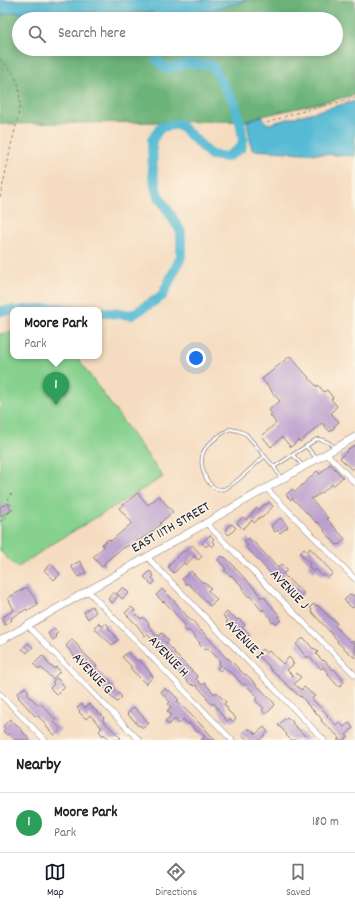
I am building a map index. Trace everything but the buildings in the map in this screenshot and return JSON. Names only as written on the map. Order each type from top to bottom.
[{"type":"street","name":"EAST 11TH STREET","points":[[0,641],[355,436]]},
{"type":"street","points":[[326,454],[355,483]]},
{"type":"street","points":[[266,488],[355,580]]},
{"type":"street","name":"AVENUE J","points":[[206,522],[355,675]]},
{"type":"street","name":"AVENUE I","points":[[147,557],[324,740]]},
{"type":"street","name":"AVENUE H","points":[[88,591],[232,740]]},
{"type":"street","name":"AVENUE G","points":[[28,625],[139,740]]},
{"type":"street","points":[[0,694],[45,740]]},
{"type":"lane","points":[[265,456],[233,485],[224,489],[218,489],[211,485],[202,470],[201,461],[203,452],[210,443],[230,429],[246,434],[265,456],[282,478]]},
{"type":"lane","points":[[274,467],[318,439],[329,442],[335,448]]},
{"type":"lane","points":[[306,446],[316,459]]},
{"type":"lane","points":[[293,454],[303,466]]},
{"type":"path","points":[[0,59],[7,65],[16,78],[20,97],[17,121],[0,197]]},
{"type":"path","points":[[268,123],[292,114],[355,98]]},
{"type":"path","points":[[0,521],[5,519],[5,515],[13,511],[8,498],[12,494]]},
{"type":"green space","points":[[196,0],[355,0],[355,95],[262,116],[247,121],[0,124],[0,7],[140,5],[155,12],[12,12],[12,56],[343,56],[343,12],[168,12]]},
{"type":"green space","points":[[10,332],[10,359],[78,359],[163,477],[49,546],[17,568],[0,551],[0,334]]},
{"type":"water","points":[[0,0],[248,0],[207,11],[196,12],[12,12],[0,15]]},
{"type":"water","points":[[355,101],[355,156],[252,150],[247,121],[262,116],[266,123],[269,124]]},
{"type":"waterway","points":[[158,12],[159,0]]},
{"type":"waterway","points":[[102,312],[132,315],[162,296],[181,257],[181,232],[157,193],[153,175],[152,140],[161,127],[179,124],[211,155],[227,157],[241,148],[243,140],[235,105],[212,65],[189,63],[167,69],[157,60],[157,56]]},
{"type":"waterway","points":[[243,140],[251,139]]},
{"type":"waterway","points":[[0,311],[10,310]]},
{"type":"place","name":"Moore Park","points":[[56,405]]}]
